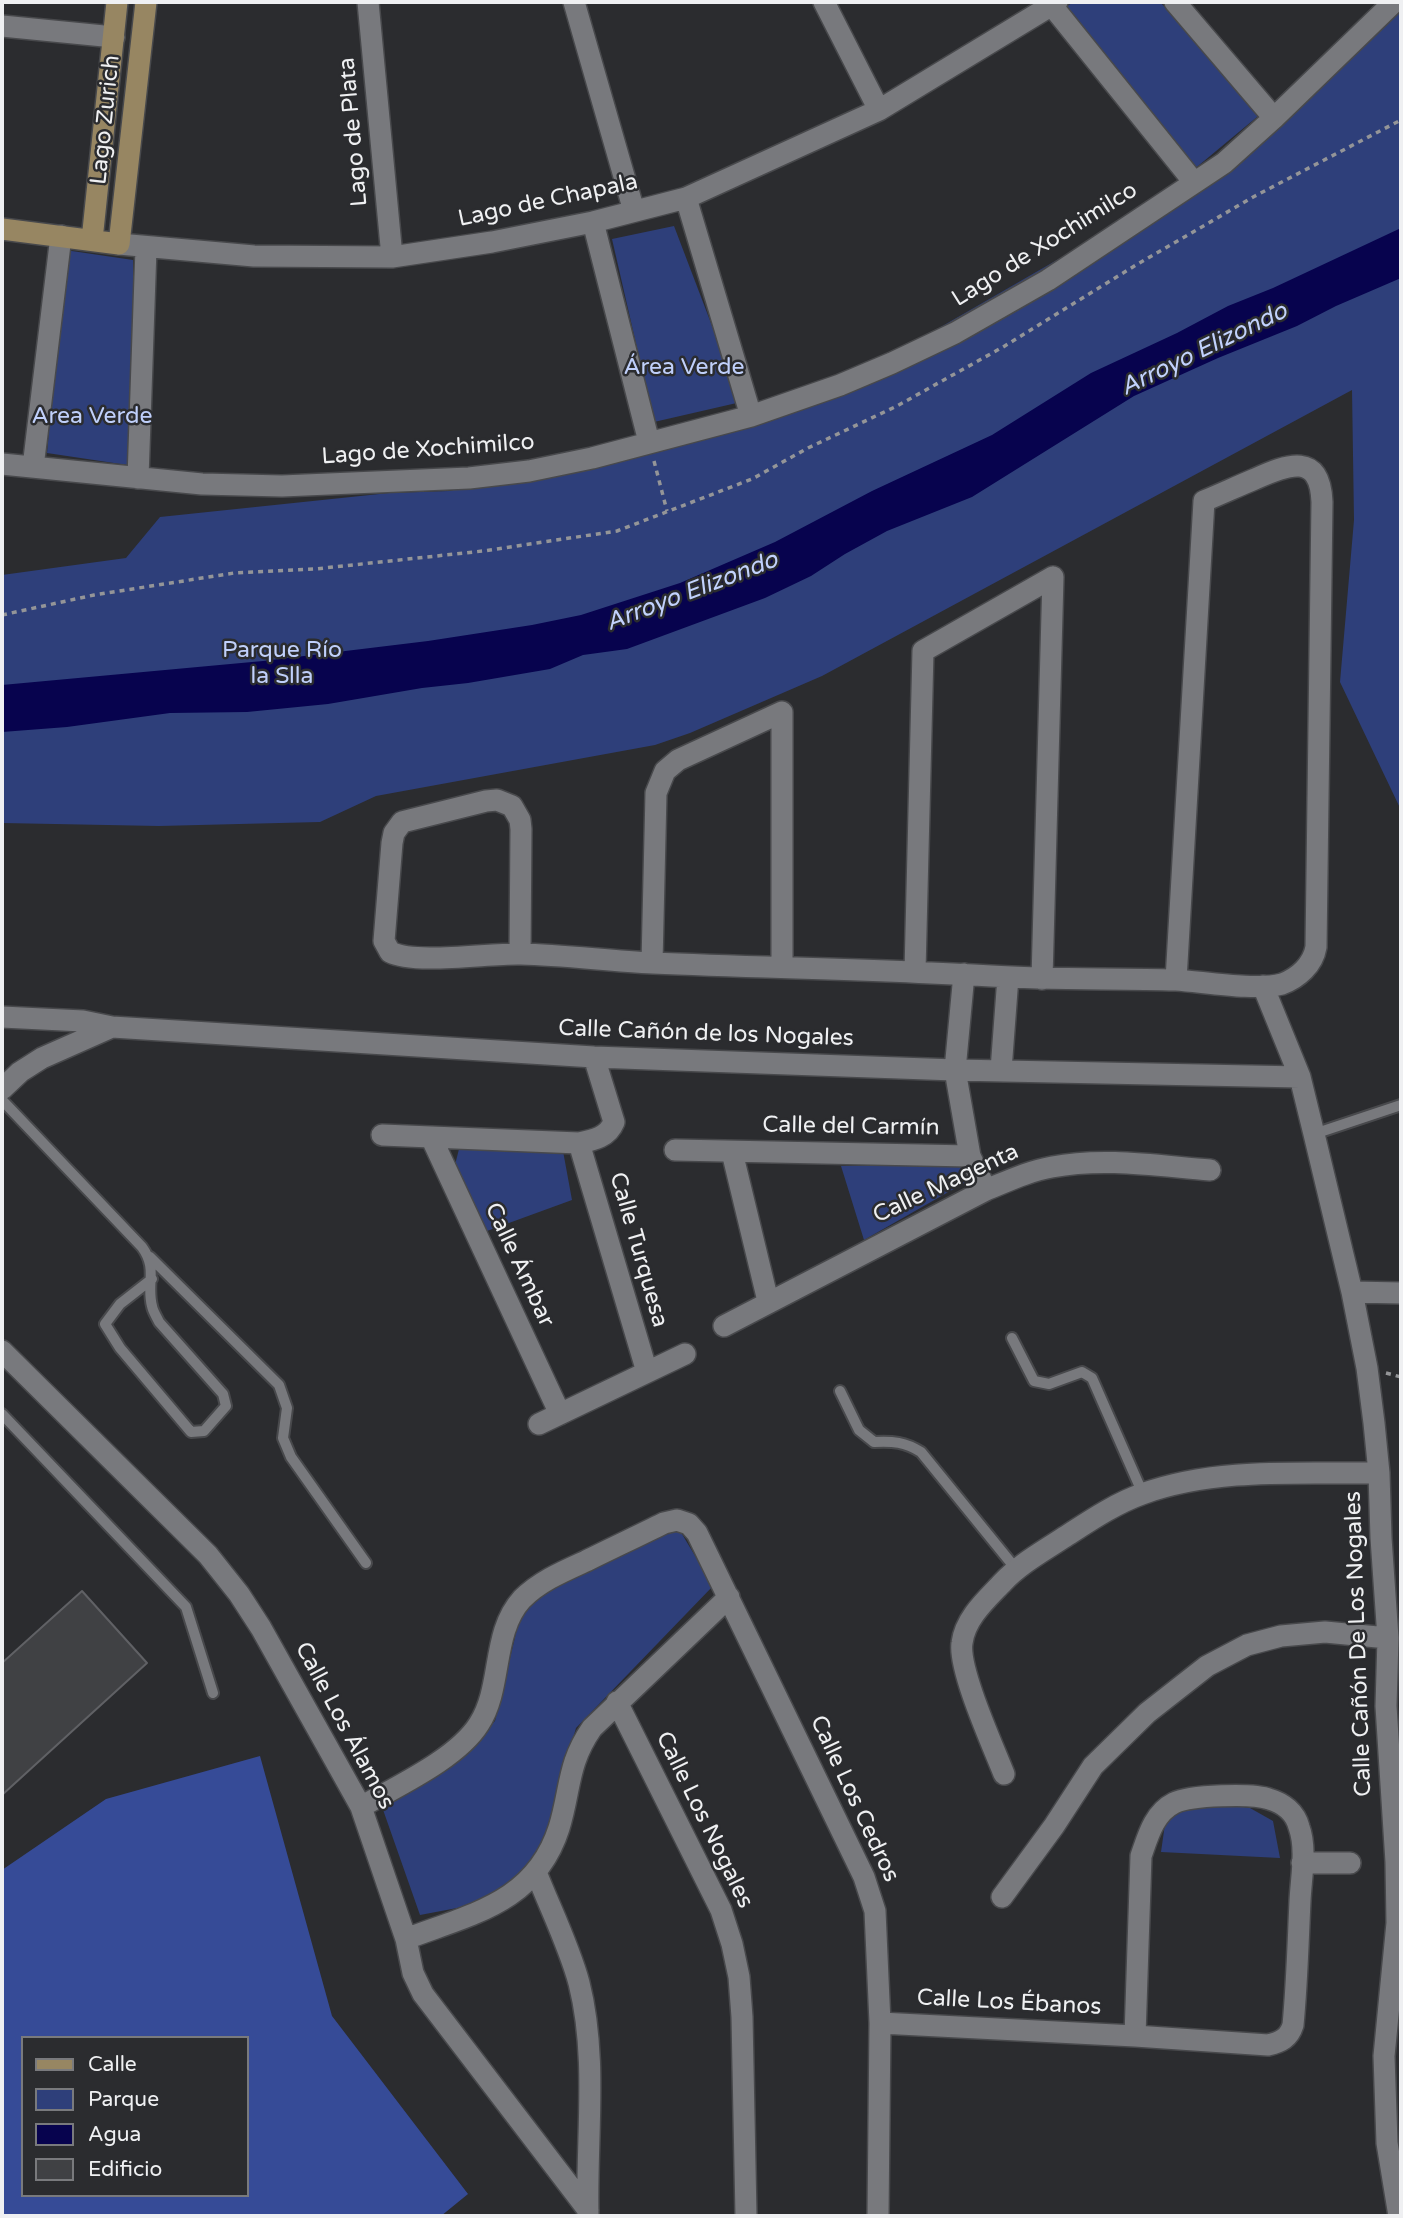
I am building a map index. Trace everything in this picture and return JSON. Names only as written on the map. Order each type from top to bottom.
[{"type":"street","name":"Lago Zurich","points":[[92,240],[117,2]]},
{"type":"street","name":"Lago Zurich","points":[[119,244],[146,2]]},
{"type":"street","name":"Lago de Plata","points":[[368,2],[392,257]]},
{"type":"street","points":[[574,2],[634,211]]},
{"type":"street","points":[[824,2],[879,110]]},
{"type":"street","points":[[1175,2],[1274,118]]},
{"type":"street","name":"Lago de Xochimilco","points":[[2,464],[202,484],[282,486],[469,478],[558,466],[751,415],[840,384],[955,333],[1048,280],[1224,163],[1394,2]]},
{"type":"street","points":[[1053,3],[1194,181]]},
{"type":"street","name":"Lago de Chapala","points":[[2,229],[146,248],[254,256],[392,257],[492,242],[593,222],[686,198],[879,110],[1053,3]]},
{"type":"street","points":[[2,26],[114,37]]},
{"type":"street","points":[[686,198],[751,415]]},
{"type":"street","points":[[593,222],[649,442]]},
{"type":"street","points":[[33,467],[61,236]]},
{"type":"street","points":[[138,478],[146,248]]},
{"type":"street","points":[[520,954],[522,829],[512,806],[496,800],[486,801],[402,822],[394,832],[391,843],[384,941],[390,951],[409,957],[520,954],[652,963],[1263,986],[1280,984],[1302,973],[1311,961],[1316,947],[1322,502],[1318,478],[1305,467],[1297,465],[1273,471],[1203,501],[1176,981]]},
{"type":"street","points":[[915,971],[923,651],[1053,577],[1042,979]]},
{"type":"street","points":[[652,963],[654,809],[660,782],[666,771],[678,760],[782,712],[782,967]]},
{"type":"street","points":[[964,974],[955,1069],[970,1156],[986,1190]]},
{"type":"street","points":[[1001,1070],[1008,977]]},
{"type":"street","name":"Calle Cañón De Los Nogales","points":[[1263,986],[1300,1077],[1352,1292],[1367,1368],[1379,1473],[1388,1638],[1386,1706],[1397,1923],[1384,2056],[1387,2143],[1399,2216]]},
{"type":"street","name":"Calle Cañón de los Nogales","points":[[2,1017],[83,1021],[111,1027],[594,1058],[1300,1077]]},
{"type":"street","name":"Calle Cañón de los Nogales","points":[[2,1089],[20,1072],[42,1058],[111,1027]]},
{"type":"street","points":[[382,1135],[579,1143],[602,1136],[614,1125],[594,1058]]},
{"type":"street","name":"Calle Ámbar","points":[[431,1137],[560,1414]]},
{"type":"street","name":"Calle Turquesa","points":[[579,1143],[647,1373]]},
{"type":"street","name":"Calle del Carmín","points":[[675,1150],[970,1156]]},
{"type":"street","points":[[732,1152],[768,1301]]},
{"type":"street","name":"Calle Magenta","points":[[724,1326],[986,1190],[1029,1173],[1077,1163],[1128,1163],[1210,1170]]},
{"type":"street","points":[[1352,1292],[1401,1293]]},
{"type":"street","name":"Calle Los Álamos","points":[[2,1351],[208,1555],[239,1594],[261,1628],[361,1807],[406,1939],[413,1973],[423,1994],[588,2213]]},
{"type":"street","points":[[539,1424],[685,1354]]},
{"type":"street","points":[[1003,1774],[962,1659],[962,1642],[972,1617],[1016,1569],[1074,1531],[1143,1494],[1201,1479],[1379,1473]]},
{"type":"street","name":"Calle Los Cedros","points":[[361,1807],[448,1755],[468,1739],[480,1723],[488,1703],[502,1640],[510,1616],[522,1599],[543,1582],[663,1523],[677,1520],[688,1524],[697,1533],[729,1597],[864,1877],[876,1911],[880,2023],[878,2216]]},
{"type":"street","points":[[406,1939],[499,1903],[520,1889],[547,1856],[559,1828],[572,1764],[579,1747],[592,1728],[729,1597]]},
{"type":"street","points":[[1002,1897],[1054,1826],[1093,1766],[1147,1713],[1207,1666],[1247,1645],[1281,1636],[1325,1632],[1388,1638]]},
{"type":"street","name":"Calle Los Nogales","points":[[617,1702],[721,1910],[732,1944],[739,1977],[742,2017],[746,2216]]},
{"type":"street","points":[[1135,2036],[1141,1856],[1150,1831],[1160,1814],[1173,1803],[1190,1797],[1267,1797],[1282,1804],[1295,1815],[1300,1830],[1302,1863],[1350,1863]]},
{"type":"street","name":"Calle Los Ébanos","points":[[880,2023],[1268,2045],[1286,2038],[1293,2025],[1302,1863]]},
{"type":"street","points":[[536,1872],[578,1981],[586,2018],[589,2066],[588,2213]]},
{"type":"lane","points":[[2,1100],[150,1257],[279,1385],[287,1408],[283,1438],[291,1457],[366,1563]]},
{"type":"lane","points":[[1314,1134],[1401,1105]]},
{"type":"lane","points":[[150,1257],[152,1279],[152,1307],[159,1322],[223,1394],[226,1406],[204,1431],[191,1432],[120,1349],[104,1324],[120,1304],[152,1279]]},
{"type":"lane","points":[[1012,1338],[1034,1381],[1049,1384],[1082,1372],[1092,1378],[1143,1494]]},
{"type":"lane","points":[[840,1391],[859,1430],[874,1442],[909,1444],[921,1452],[1016,1569]]},
{"type":"lane","points":[[2,1414],[186,1607],[213,1693]]},
{"type":"path","points":[[649,442],[667,511]]},
{"type":"green space","points":[[1073,2],[1160,2],[1263,112],[1192,171],[1066,7]]},
{"type":"green space","name":"Parque Río la Slla","points":[[1401,2],[1401,810],[1340,682],[1354,520],[1352,390],[822,676],[690,733],[655,745],[376,796],[320,822],[159,826],[2,823],[2,575],[126,558],[160,517],[389,493],[449,491],[592,458],[840,385],[1168,196],[1274,118]]},
{"type":"green space","name":"Área Verde","points":[[674,226],[741,402],[654,422],[612,239]]},
{"type":"green space","name":"Area Verde","points":[[65,250],[133,260],[134,466],[47,453]]},
{"type":"green space","points":[[460,1145],[563,1151],[572,1200],[487,1231],[455,1165]]},
{"type":"green space","points":[[959,1164],[966,1182],[864,1240],[841,1166]]},
{"type":"green space","points":[[679,1529],[713,1586],[576,1728],[544,1840],[517,1879],[473,1905],[420,1915],[381,1804],[453,1765],[495,1721],[521,1612],[548,1589],[630,1548]]},
{"type":"green space","points":[[1218,1803],[1250,1808],[1273,1821],[1280,1858],[1161,1852],[1165,1824],[1187,1804]]},
{"type":"shaded area","points":[[260,1756],[332,2016],[468,2194],[441,2216],[2,2216],[2,1870],[106,1799]]},
{"type":"water","name":"Arroyo Elizondo","points":[[1401,228],[1401,278],[1134,396],[972,497],[887,531],[811,576],[765,598],[627,649],[583,655],[550,669],[328,704],[247,712],[170,713],[67,727],[2,732],[2,685],[263,661],[428,641],[581,615],[680,583],[775,542],[872,491],[992,435],[1091,373],[1228,306]]},
{"type":"building","points":[[82,1591],[147,1663],[2,1795],[2,1663]]}]
